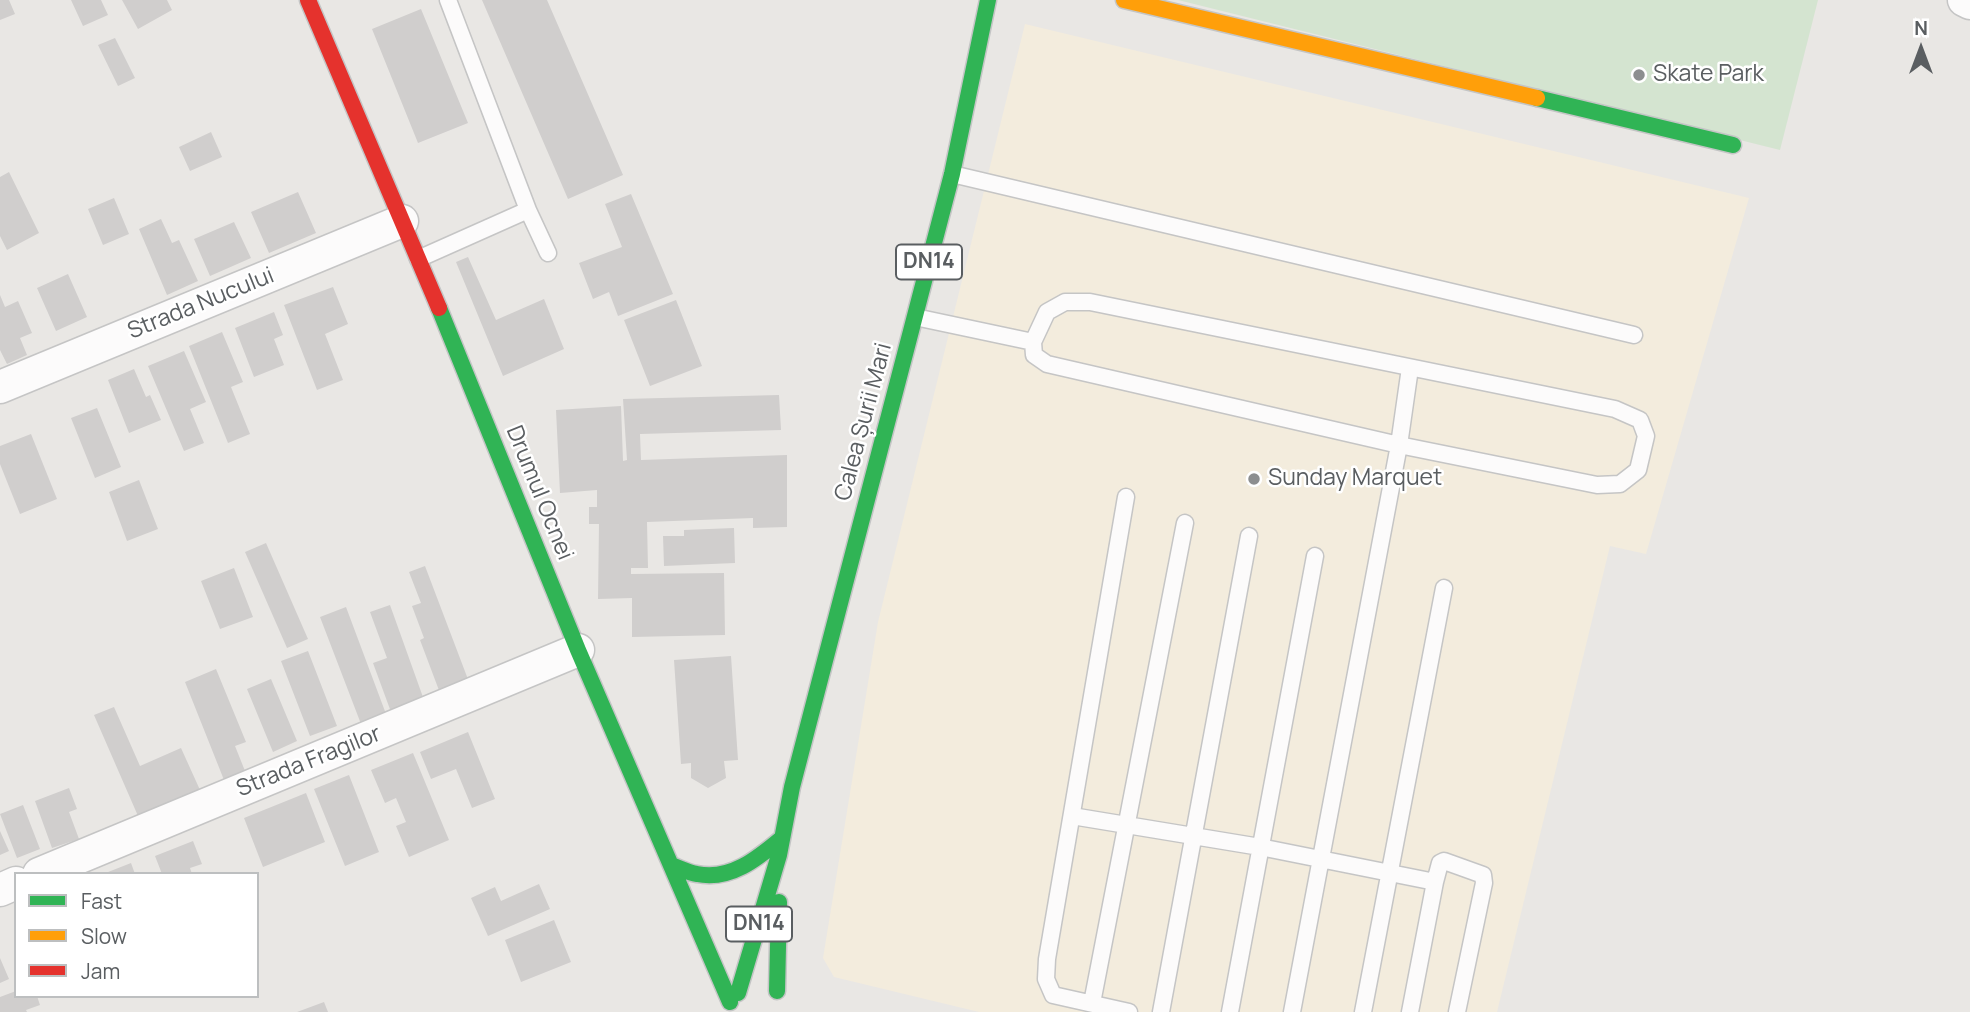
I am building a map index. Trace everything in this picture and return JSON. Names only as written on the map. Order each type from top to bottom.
[{"type":"street","name":"Drumul Ocnei","points":[[307,0],[418,259],[578,650],[731,1002]]},
{"type":"street","name":"Calea Șurii Mari","points":[[731,1002],[779,855],[792,787],[952,174],[988,0]]},
{"type":"street","points":[[1124,0],[1733,145]]},
{"type":"street","points":[[1964,0],[1970,3]]},
{"type":"street","name":"Strada Nucului","points":[[0,387],[402,221]]},
{"type":"street","name":"Strada Fragilor","points":[[44,872],[578,650]]},
{"type":"street","points":[[671,865],[702,876],[727,874],[750,866],[782,838]]},
{"type":"street","name":"Calea Șurii Mari","points":[[777,991],[779,855]]},
{"type":"street","points":[[731,1002],[757,986],[777,991],[792,1006]]},
{"type":"lane","points":[[449,0],[528,211],[548,253]]},
{"type":"lane","points":[[952,174],[1634,335]]},
{"type":"lane","points":[[418,259],[528,211]]},
{"type":"lane","points":[[1065,302],[1090,302],[1410,368],[1615,409],[1640,421],[1646,436],[1638,470],[1619,484],[1597,485],[1399,444],[1046,364],[1034,355],[1033,342],[1046,312],[1065,302]]},
{"type":"lane","points":[[915,317],[1033,342]]},
{"type":"lane","points":[[1292,1012],[1399,444],[1410,368]]},
{"type":"lane","points":[[1126,497],[1047,959],[1046,979],[1052,995],[1129,1012]]},
{"type":"lane","points":[[1092,1003],[1185,523]]},
{"type":"lane","points":[[1161,1012],[1249,537]]},
{"type":"lane","points":[[1230,1012],[1315,556]]},
{"type":"lane","points":[[1363,1012],[1444,588]]},
{"type":"lane","points":[[1072,816],[1261,848],[1435,882]]},
{"type":"lane","points":[[1410,1012],[1435,882],[1440,863],[1444,860],[1483,875],[1457,1012]]},
{"type":"shaded area","points":[[1025,24],[1749,198],[1646,554],[1610,546],[1497,1012],[979,1012],[834,977],[823,958],[878,622]]},
{"type":"green space","name":"Skate Park","points":[[1178,0],[1818,0],[1780,150]]},
{"type":"building","points":[[0,0],[9,0],[15,14],[0,20]]},
{"type":"building","points":[[71,0],[101,0],[108,15],[83,26]]},
{"type":"building","points":[[122,0],[167,0],[172,10],[138,29]]},
{"type":"building","points":[[482,0],[547,0],[623,175],[568,199]]},
{"type":"building","points":[[421,9],[468,123],[418,143],[372,29]]},
{"type":"building","points":[[115,38],[135,78],[118,86],[98,45]]},
{"type":"building","points":[[211,132],[222,157],[190,171],[179,147]]},
{"type":"building","points":[[9,172],[39,233],[7,250],[0,236],[0,177]]},
{"type":"building","points":[[298,192],[316,233],[269,253],[251,212]]},
{"type":"building","points":[[631,194],[673,294],[618,316],[609,292],[593,299],[579,263],[622,247],[605,204]]},
{"type":"building","points":[[114,198],[129,234],[103,245],[88,209]]},
{"type":"building","points":[[161,219],[172,243],[179,240],[198,281],[167,295],[139,229]]},
{"type":"building","points":[[234,222],[251,258],[210,276],[194,239]]},
{"type":"building","points":[[468,257],[496,320],[544,299],[564,349],[503,376],[456,262]]},
{"type":"building","points":[[68,274],[87,317],[56,331],[37,288]]},
{"type":"building","points":[[333,287],[348,324],[325,334],[343,380],[317,390],[284,305]]},
{"type":"building","points":[[0,295],[5,307],[18,301],[32,333],[20,338],[27,355],[7,364],[0,350]]},
{"type":"building","points":[[676,300],[702,366],[650,386],[624,320]]},
{"type":"building","points":[[274,312],[283,335],[274,339],[284,365],[254,377],[235,328]]},
{"type":"building","points":[[222,332],[243,382],[231,387],[250,434],[228,443],[189,346]]},
{"type":"building","points":[[184,351],[206,402],[190,409],[204,443],[184,451],[148,366]]},
{"type":"building","points":[[134,369],[146,397],[150,395],[161,420],[129,433],[108,380]]},
{"type":"building","points":[[779,395],[781,430],[640,434],[641,460],[787,455],[787,527],[753,528],[753,518],[647,522],[648,568],[631,568],[631,574],[724,573],[725,635],[632,637],[632,598],[598,599],[599,524],[589,524],[589,507],[597,507],[597,490],[560,493],[556,410],[621,406],[623,461],[627,460],[623,399]]},
{"type":"building","points":[[97,408],[121,467],[95,478],[71,418]]},
{"type":"building","points":[[31,434],[57,499],[20,514],[0,464],[0,446]]},
{"type":"building","points":[[139,480],[158,529],[127,541],[109,492]]},
{"type":"building","points":[[734,528],[735,563],[664,566],[663,536],[684,536],[684,530]]},
{"type":"building","points":[[266,543],[308,639],[287,648],[245,552]]},
{"type":"building","points":[[425,566],[469,682],[440,693],[420,640],[424,638],[412,606],[421,603],[409,572]]},
{"type":"building","points":[[234,568],[253,617],[220,629],[201,581]]},
{"type":"building","points":[[390,605],[424,700],[391,712],[373,663],[387,658],[370,612]]},
{"type":"building","points":[[346,607],[386,714],[361,724],[320,617]]},
{"type":"building","points":[[308,651],[337,726],[310,736],[281,661]]},
{"type":"building","points":[[731,656],[738,760],[724,761],[726,778],[708,788],[691,778],[691,763],[681,764],[674,660]]},
{"type":"building","points":[[216,669],[246,742],[235,746],[245,771],[224,780],[185,682]]},
{"type":"building","points":[[271,679],[297,741],[273,752],[247,689]]},
{"type":"building","points":[[114,707],[140,766],[181,748],[200,790],[138,816],[94,715]]},
{"type":"building","points":[[468,732],[495,799],[472,808],[456,769],[431,779],[420,752]]},
{"type":"building","points":[[413,753],[449,840],[409,857],[396,826],[406,822],[396,798],[385,803],[371,770]]},
{"type":"building","points":[[349,775],[379,852],[345,866],[314,789]]},
{"type":"building","points":[[69,788],[77,809],[69,812],[79,839],[52,848],[35,801]]},
{"type":"building","points":[[306,793],[325,842],[263,867],[244,818]]},
{"type":"building","points":[[23,805],[40,849],[17,858],[0,814]]},
{"type":"building","points":[[0,831],[9,851],[0,855]]},
{"type":"building","points":[[193,841],[202,864],[190,868],[191,872],[161,872],[155,856]]},
{"type":"building","points":[[131,863],[134,872],[108,872]]},
{"type":"building","points":[[539,884],[550,909],[488,936],[471,898],[495,887],[501,901]]},
{"type":"building","points":[[554,920],[571,962],[521,982],[505,940]]},
{"type":"building","points":[[0,958],[9,979],[0,983]]},
{"type":"building","points":[[14,992],[14,998],[38,998],[40,1005],[26,1010],[27,1012],[0,1012],[0,997]]},
{"type":"building","points":[[324,1002],[328,1012],[297,1012]]},
{"type":"traffic: fast","points":[[738,993],[779,855],[792,787],[952,174],[988,0]]},
{"type":"traffic: fast","points":[[1537,98],[1733,145]]},
{"type":"traffic: fast","points":[[439,308],[578,650],[730,1002]]},
{"type":"traffic: fast","points":[[671,865],[694,873],[721,874],[754,860],[782,838]]},
{"type":"traffic: fast","points":[[777,991],[779,902]]},
{"type":"traffic: slow","points":[[1124,0],[1537,98]]},
{"type":"traffic: jam","points":[[308,0],[439,308]]},
{"type":"place","name":"Skate Park","points":[[1639,75]]},
{"type":"place","name":"Sunday Marquet","points":[[1254,479]]}]
